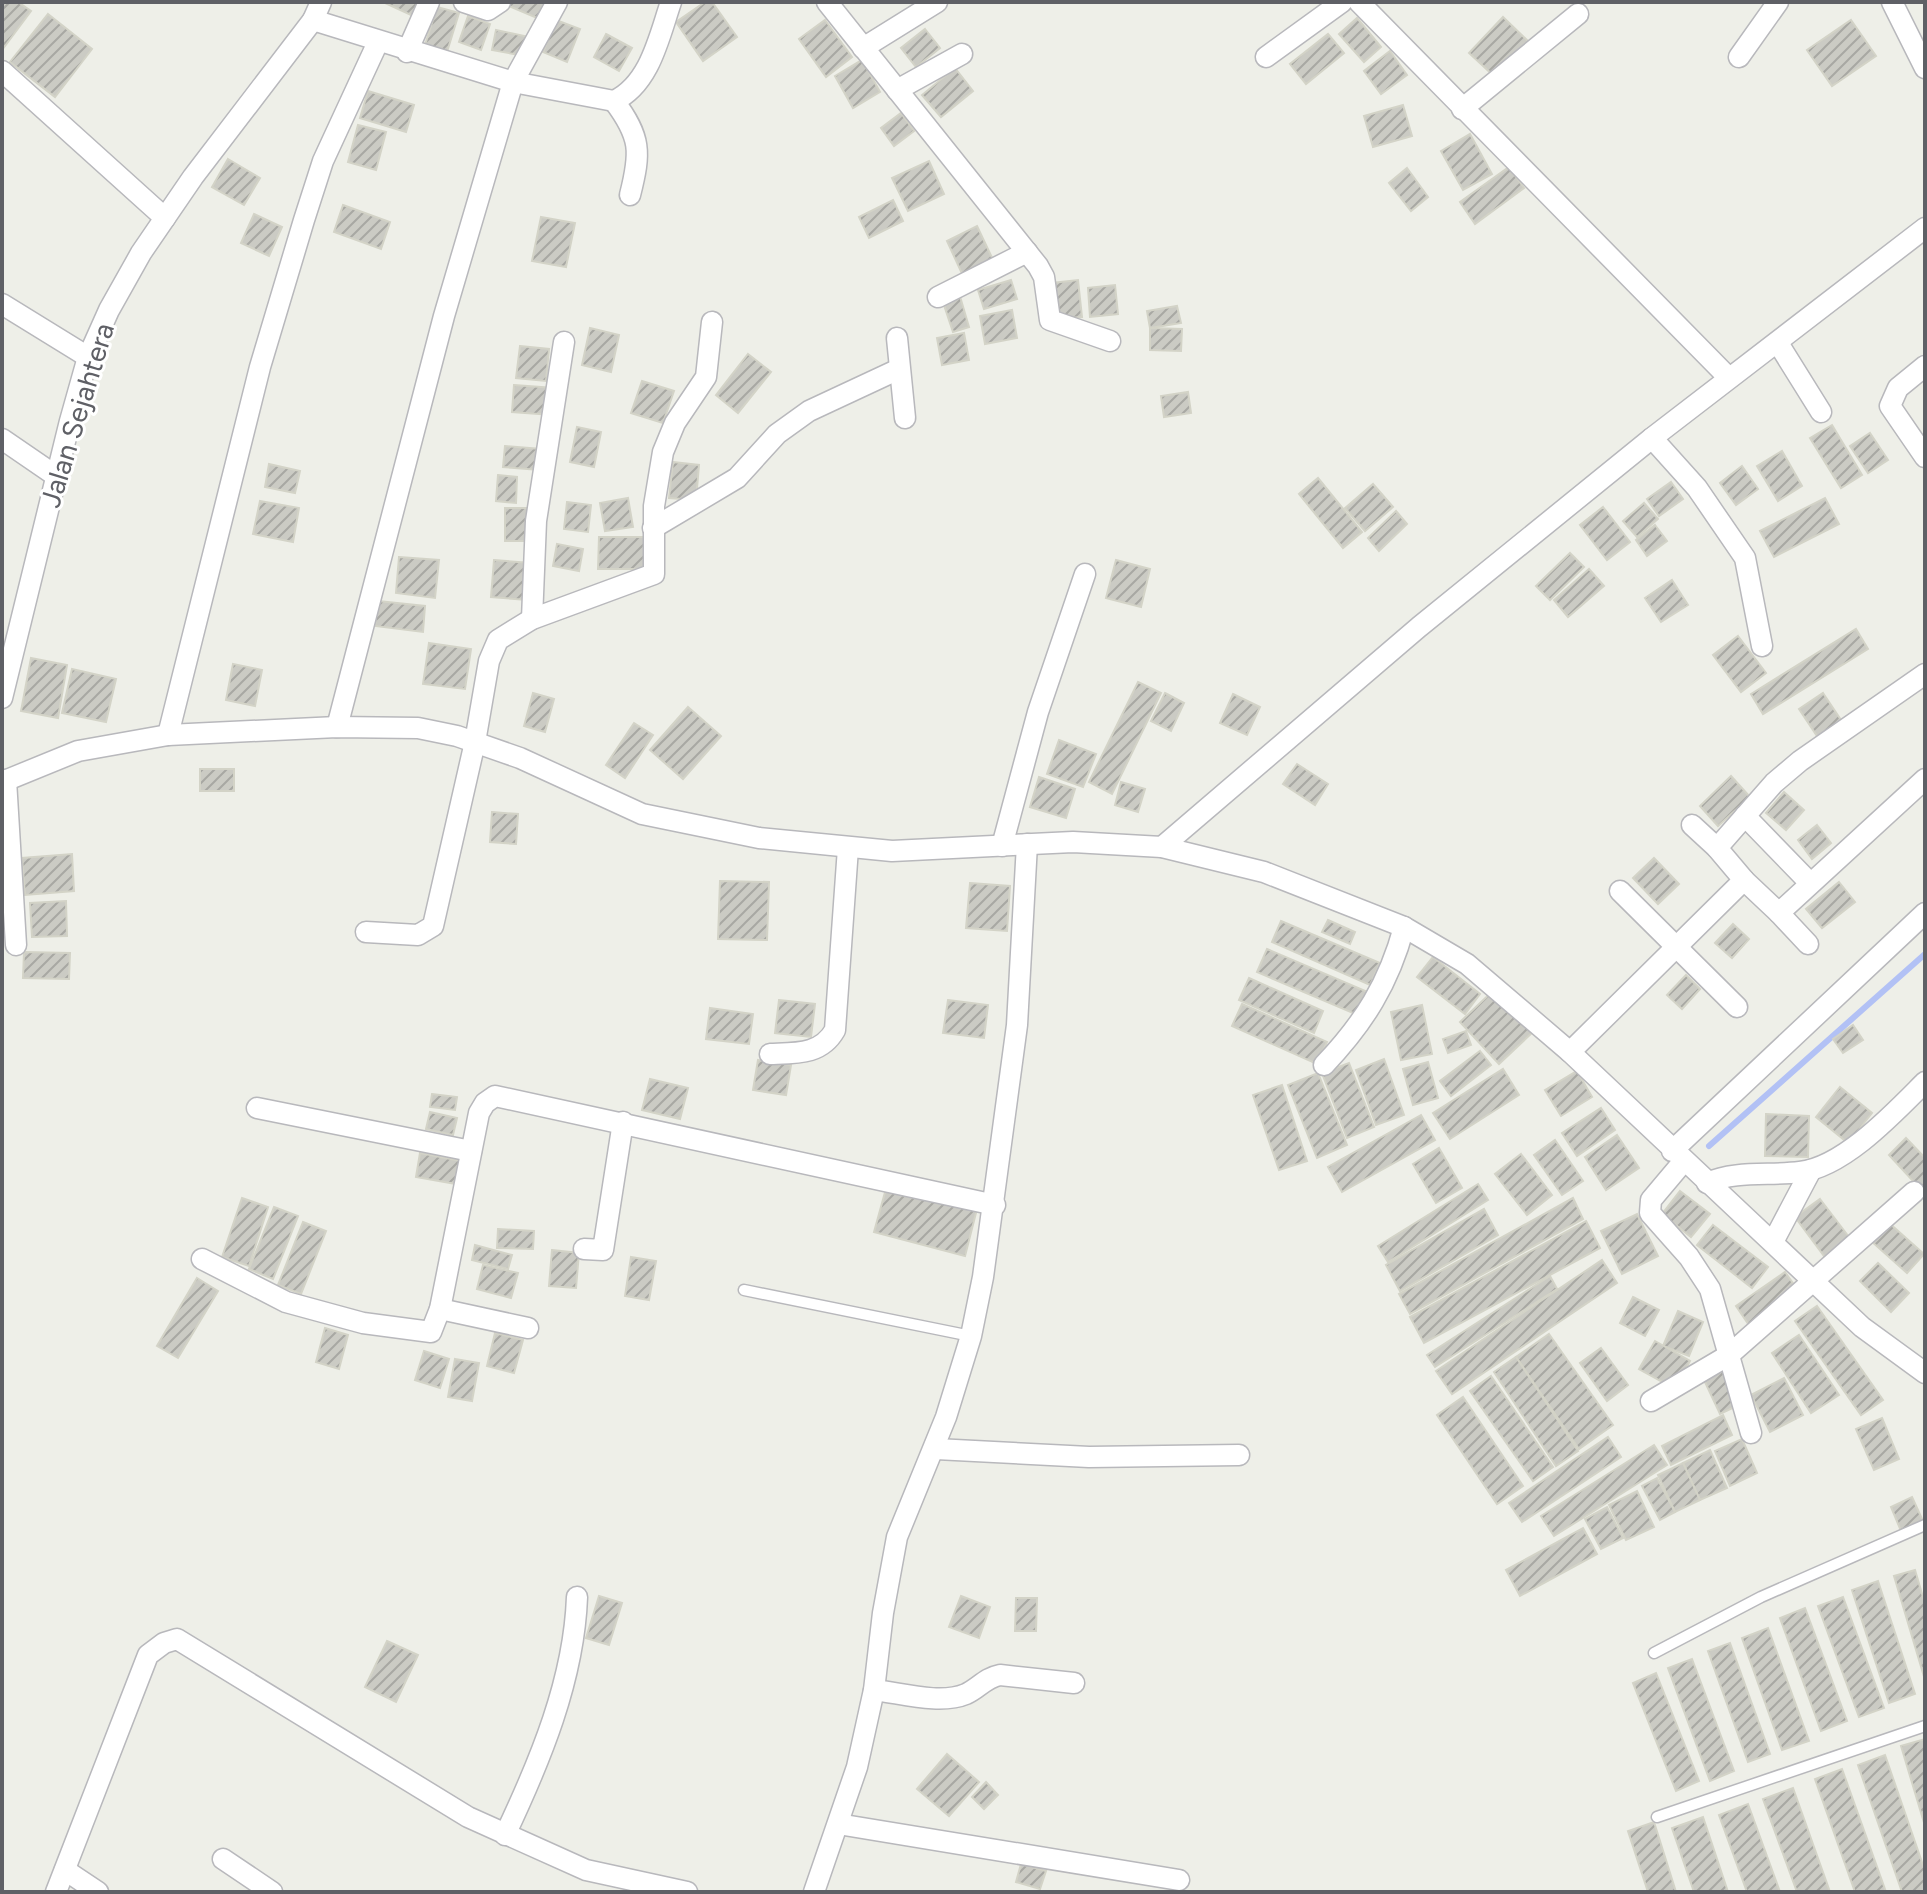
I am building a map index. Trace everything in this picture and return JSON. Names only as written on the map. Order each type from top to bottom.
[{"type":"street","points":[[407,52],[429,2]]},
{"type":"street","points":[[464,2],[488,10],[500,2]]},
{"type":"street","points":[[337,727],[444,316],[513,82],[557,2]]},
{"type":"street","points":[[317,11],[378,42],[407,52],[513,82],[614,101],[630,92],[642,78],[671,2]]},
{"type":"street","points":[[827,2],[1042,272],[1050,320],[1110,341]]},
{"type":"street","points":[[863,48],[937,2]]},
{"type":"street","points":[[1266,57],[1342,2]]},
{"type":"street","points":[[1360,2],[1729,378]]},
{"type":"street","points":[[1739,57],[1778,2]]},
{"type":"street","points":[[1892,2],[1925,68]]},
{"type":"street","name":"Jalan Sejahtera","points":[[2,698],[88,357],[120,287],[165,218],[317,11]]},
{"type":"street","points":[[1462,109],[1578,14]]},
{"type":"street","points":[[168,735],[256,380],[304,220],[323,161],[378,42]]},
{"type":"street","points":[[897,90],[962,54]]},
{"type":"street","points":[[2,71],[165,218]]},
{"type":"street","points":[[614,101],[636,138],[637,166],[630,195]]},
{"type":"street","points":[[1162,847],[1419,627],[1652,438],[1925,228]]},
{"type":"street","points":[[938,297],[1027,252]]},
{"type":"street","points":[[2,304],[88,357]]},
{"type":"street","points":[[366,932],[418,935],[433,926],[494,645],[505,633],[532,619],[654,574],[653,528],[663,452],[675,423],[706,377],[712,322]]},
{"type":"street","points":[[897,338],[905,418]]},
{"type":"street","points":[[532,619],[536,521],[564,342]]},
{"type":"street","points":[[1778,343],[1821,412]]},
{"type":"street","points":[[1925,366],[1898,388],[1890,406],[1925,457]]},
{"type":"street","points":[[653,528],[737,478],[777,434],[809,411],[899,369]]},
{"type":"street","points":[[1652,438],[1697,488],[1745,558],[1762,646]]},
{"type":"street","points":[[2,439],[56,476]]},
{"type":"street","points":[[1002,846],[1038,712],[1085,574]]},
{"type":"street","points":[[1717,848],[1800,761],[1925,674]]},
{"type":"street","points":[[16,945],[4,781],[78,751],[168,735],[337,727],[418,728],[475,742],[520,758],[642,814],[759,838],[892,851],[1073,842],[1162,847],[1264,872],[1404,927],[1467,964],[1570,1052],[1862,1327],[1925,1373]]},
{"type":"street","points":[[1779,913],[1925,779]]},
{"type":"street","points":[[1745,816],[1810,883]]},
{"type":"street","points":[[1692,825],[1808,944]]},
{"type":"street","points":[[814,1892],[857,1767],[874,1690],[897,1537],[936,1449],[971,1336],[995,1205],[1017,1025],[1027,844]]},
{"type":"street","points":[[770,1054],[814,1050],[828,1042],[835,1030],[848,848]]},
{"type":"street","points":[[1570,1052],[1744,880]]},
{"type":"street","points":[[1620,891],[1737,1007]]},
{"type":"street","points":[[1751,1433],[1718,1310],[1705,1281],[1650,1213],[1651,1200],[1678,1156],[1925,913]]},
{"type":"street","points":[[1324,1065],[1357,1031],[1383,989],[1404,927]]},
{"type":"street","points":[[1707,1183],[1726,1176],[1811,1170],[1838,1158],[1925,1082]]},
{"type":"street","points":[[202,1259],[286,1302],[363,1323],[428,1333],[436,1327],[479,1113],[485,1103],[495,1096],[995,1205]]},
{"type":"street","points":[[257,1108],[471,1151]]},
{"type":"street","points":[[584,1249],[603,1250],[623,1122]]},
{"type":"street","points":[[1773,1242],[1811,1170]]},
{"type":"street","points":[[1651,1401],[1729,1355],[1816,1282],[1914,1192]]},
{"type":"street","points":[[440,1309],[528,1328]]},
{"type":"street","points":[[936,1449],[1089,1457],[1239,1455]]},
{"type":"street","points":[[505,1835],[552,1722],[569,1664],[577,1597]]},
{"type":"street","points":[[56,1892],[148,1655],[164,1643],[177,1639],[468,1817],[586,1870],[687,1892]]},
{"type":"street","points":[[874,1690],[931,1697],[963,1695],[988,1678],[1000,1675],[1074,1683]]},
{"type":"street","points":[[838,1824],[1179,1880]]},
{"type":"street","points":[[223,1859],[272,1892]]},
{"type":"street","points":[[65,1870],[98,1892]]},
{"type":"lane","points":[[744,1290],[971,1336]]},
{"type":"lane","points":[[1654,1653],[1761,1597],[1925,1525]]},
{"type":"lane","points":[[1657,1817],[1925,1726]]},
{"type":"building","points":[[2,2],[18,2],[31,11],[2,50]]},
{"type":"building","points":[[383,2],[418,2],[413,16]]},
{"type":"building","points":[[511,2],[545,2],[537,18],[509,6]]},
{"type":"building","points":[[705,2],[712,2],[737,37],[703,61],[676,22]]},
{"type":"building","points":[[437,7],[459,13],[447,52],[425,45]]},
{"type":"building","points":[[48,14],[92,49],[55,97],[10,62]]},
{"type":"building","points":[[468,16],[490,24],[481,50],[459,42]]},
{"type":"building","points":[[1503,17],[1528,41],[1495,77],[1469,53]]},
{"type":"building","points":[[1357,18],[1381,47],[1364,62],[1339,34]]},
{"type":"building","points":[[556,20],[580,29],[567,62],[543,52]]},
{"type":"building","points":[[825,20],[852,57],[826,77],[799,39]]},
{"type":"building","points":[[1851,20],[1876,56],[1832,86],[1807,50]]},
{"type":"building","points":[[925,29],[940,48],[916,67],[901,48]]},
{"type":"building","points":[[496,30],[529,37],[525,56],[492,50]]},
{"type":"building","points":[[606,34],[632,48],[619,71],[594,57]]},
{"type":"building","points":[[1328,34],[1344,53],[1306,84],[1290,64]]},
{"type":"building","points":[[1390,51],[1407,75],[1381,94],[1364,71]]},
{"type":"building","points":[[862,60],[880,92],[853,108],[835,76]]},
{"type":"building","points":[[955,68],[973,91],[941,117],[922,95]]},
{"type":"building","points":[[368,91],[414,105],[406,132],[360,118]]},
{"type":"building","points":[[1403,105],[1412,136],[1373,147],[1364,116]]},
{"type":"building","points":[[901,113],[914,131],[894,146],[881,128]]},
{"type":"building","points":[[358,125],[386,132],[376,170],[348,162]]},
{"type":"building","points":[[1470,134],[1492,174],[1463,190],[1441,151]]},
{"type":"building","points":[[228,159],[260,178],[244,205],[212,187]]},
{"type":"building","points":[[929,161],[944,194],[908,211],[892,178]]},
{"type":"building","points":[[1509,167],[1524,188],[1475,224],[1460,202]]},
{"type":"building","points":[[1407,168],[1428,197],[1411,211],[1389,183]]},
{"type":"building","points":[[893,200],[903,221],[869,238],[859,217]]},
{"type":"building","points":[[343,205],[390,222],[381,249],[334,232]]},
{"type":"building","points":[[254,214],[282,227],[269,256],[241,243]]},
{"type":"building","points":[[541,217],[575,223],[566,267],[532,261]]},
{"type":"building","points":[[977,226],[995,264],[964,278],[947,241]]},
{"type":"building","points":[[1011,280],[1017,299],[984,309],[978,290]]},
{"type":"building","points":[[1078,280],[1082,317],[1056,319],[1052,283]]},
{"type":"building","points":[[1115,285],[1118,314],[1090,317],[1088,288]]},
{"type":"building","points":[[959,293],[969,327],[953,332],[942,299]]},
{"type":"building","points":[[1177,306],[1181,323],[1150,328],[1147,311]]},
{"type":"building","points":[[1012,310],[1017,338],[985,344],[980,316]]},
{"type":"building","points":[[590,328],[619,335],[611,372],[582,365]]},
{"type":"building","points":[[1150,328],[1182,329],[1181,351],[1150,350]]},
{"type":"building","points":[[964,333],[969,360],[942,365],[937,338]]},
{"type":"building","points":[[520,346],[549,349],[546,381],[516,378]]},
{"type":"building","points":[[748,354],[771,372],[738,413],[716,395]]},
{"type":"building","points":[[642,381],[674,391],[663,423],[631,413]]},
{"type":"building","points":[[514,385],[554,388],[552,415],[512,412]]},
{"type":"building","points":[[1188,392],[1191,413],[1164,417],[1161,396]]},
{"type":"building","points":[[1832,425],[1862,475],[1841,488],[1810,438]]},
{"type":"building","points":[[577,427],[601,432],[594,467],[570,462]]},
{"type":"building","points":[[1870,433],[1888,460],[1868,473],[1850,446]]},
{"type":"building","points":[[505,446],[541,449],[539,470],[503,467]]},
{"type":"building","points":[[1782,451],[1802,486],[1778,501],[1757,466]]},
{"type":"building","points":[[673,462],[699,465],[696,500],[669,498]]},
{"type":"building","points":[[269,464],[300,471],[295,493],[265,487]]},
{"type":"building","points":[[1742,466],[1758,489],[1736,505],[1720,483]]},
{"type":"building","points":[[498,475],[517,477],[516,503],[496,501]]},
{"type":"building","points":[[1318,478],[1362,532],[1343,548],[1299,494]]},
{"type":"building","points":[[1671,482],[1683,499],[1659,516],[1647,499]]},
{"type":"building","points":[[1373,484],[1393,507],[1365,531],[1345,508]]},
{"type":"building","points":[[628,498],[633,527],[605,531],[600,503]]},
{"type":"building","points":[[1825,498],[1839,524],[1774,557],[1760,531]]},
{"type":"building","points":[[260,501],[299,508],[293,542],[253,534]]},
{"type":"building","points":[[567,502],[591,505],[588,532],[564,529]]},
{"type":"building","points":[[1644,503],[1658,519],[1637,537],[1623,521]]},
{"type":"building","points":[[1603,507],[1630,542],[1607,560],[1580,525]]},
{"type":"building","points":[[505,508],[531,508],[531,541],[505,541]]},
{"type":"building","points":[[1396,511],[1407,524],[1379,551],[1368,538]]},
{"type":"building","points":[[1655,525],[1667,541],[1647,556],[1636,540]]},
{"type":"building","points":[[599,537],[645,537],[644,569],[598,569]]},
{"type":"building","points":[[557,544],[583,549],[579,571],[553,566]]},
{"type":"building","points":[[1570,553],[1584,567],[1550,600],[1536,586]]},
{"type":"building","points":[[399,557],[439,560],[435,598],[396,593]]},
{"type":"building","points":[[494,560],[531,563],[527,600],[491,597]]},
{"type":"building","points":[[1116,560],[1150,569],[1141,607],[1106,598]]},
{"type":"building","points":[[1589,569],[1604,586],[1568,617],[1554,600]]},
{"type":"building","points":[[1672,580],[1688,605],[1661,622],[1645,598]]},
{"type":"building","points":[[378,601],[425,606],[423,632],[375,626]]},
{"type":"building","points":[[1856,629],[1868,649],[1763,714],[1751,694]]},
{"type":"building","points":[[1738,636],[1766,673],[1741,692],[1713,655]]},
{"type":"building","points":[[429,643],[471,649],[465,689],[423,684]]},
{"type":"building","points":[[31,658],[67,665],[58,718],[21,711]]},
{"type":"building","points":[[233,664],[262,670],[255,706],[226,700]]},
{"type":"building","points":[[72,669],[116,679],[106,722],[62,713]]},
{"type":"building","points":[[1138,682],[1161,693],[1112,794],[1089,782]]},
{"type":"building","points":[[533,693],[554,699],[545,732],[524,726]]},
{"type":"building","points":[[1165,693],[1184,703],[1171,731],[1151,721]]},
{"type":"building","points":[[1823,693],[1843,723],[1819,739],[1799,709]]},
{"type":"building","points":[[1233,694],[1260,707],[1247,735],[1220,723]]},
{"type":"building","points":[[688,707],[721,736],[683,779],[650,750]]},
{"type":"building","points":[[634,723],[653,735],[625,778],[606,765]]},
{"type":"building","points":[[1059,740],[1096,754],[1083,787],[1047,774]]},
{"type":"building","points":[[1297,764],[1328,784],[1315,805],[1283,784]]},
{"type":"building","points":[[200,769],[234,769],[234,791],[200,791]]},
{"type":"building","points":[[1731,776],[1750,797],[1718,826],[1700,806]]},
{"type":"building","points":[[1039,777],[1075,789],[1066,818],[1030,807]]},
{"type":"building","points":[[1121,782],[1145,789],[1138,812],[1115,805]]},
{"type":"building","points":[[1784,792],[1804,810],[1786,830],[1766,813]]},
{"type":"building","points":[[492,812],[518,814],[516,844],[490,842]]},
{"type":"building","points":[[1817,825],[1831,843],[1812,859],[1798,840]]},
{"type":"building","points":[[72,854],[74,891],[25,895],[22,858]]},
{"type":"building","points":[[1654,858],[1679,884],[1658,904],[1633,878]]},
{"type":"building","points":[[720,881],[769,882],[767,940],[718,939]]},
{"type":"building","points":[[1839,882],[1855,902],[1822,928],[1806,909]]},
{"type":"building","points":[[970,883],[1010,886],[1007,931],[966,928]]},
{"type":"building","points":[[66,901],[67,936],[32,937],[30,903]]},
{"type":"building","points":[[1328,920],[1355,932],[1350,944],[1322,932]]},
{"type":"building","points":[[1281,921],[1380,963],[1370,985],[1272,942]]},
{"type":"building","points":[[1733,924],[1749,939],[1732,958],[1715,943]]},
{"type":"building","points":[[1267,949],[1370,993],[1360,1016],[1257,972]]},
{"type":"building","points":[[24,952],[70,953],[69,979],[23,978]]},
{"type":"building","points":[[1433,957],[1480,994],[1465,1014],[1417,977]]},
{"type":"building","points":[[1686,975],[1700,989],[1682,1009],[1667,995]]},
{"type":"building","points":[[1249,978],[1323,1011],[1314,1033],[1239,1000]]},
{"type":"building","points":[[1495,989],[1534,1031],[1499,1064],[1460,1022]]},
{"type":"building","points":[[779,1000],[815,1004],[811,1037],[775,1033]]},
{"type":"building","points":[[948,1000],[988,1005],[984,1038],[943,1033]]},
{"type":"building","points":[[1242,1004],[1327,1042],[1317,1064],[1232,1026]]},
{"type":"building","points":[[1422,1005],[1432,1054],[1401,1060],[1391,1012]]},
{"type":"building","points":[[710,1008],[753,1014],[749,1044],[706,1039]]},
{"type":"building","points":[[1853,1025],[1863,1040],[1843,1053],[1833,1039]]},
{"type":"building","points":[[1466,1031],[1471,1045],[1448,1053],[1443,1039]]},
{"type":"building","points":[[1480,1051],[1491,1065],[1451,1096],[1440,1081]]},
{"type":"building","points":[[1384,1059],[1404,1115],[1376,1125],[1356,1070]]},
{"type":"building","points":[[758,1060],[791,1065],[786,1095],[753,1090]]},
{"type":"building","points":[[1428,1062],[1438,1098],[1413,1105],[1403,1069]]},
{"type":"building","points":[[1349,1063],[1374,1127],[1347,1138],[1322,1073]]},
{"type":"building","points":[[1503,1069],[1519,1095],[1450,1139],[1433,1113]]},
{"type":"building","points":[[1577,1071],[1592,1097],[1561,1116],[1545,1090]]},
{"type":"building","points":[[1318,1073],[1347,1145],[1317,1158],[1288,1085]]},
{"type":"building","points":[[650,1079],[688,1088],[680,1119],[642,1110]]},
{"type":"building","points":[[1282,1085],[1307,1161],[1279,1170],[1253,1095]]},
{"type":"building","points":[[1840,1087],[1872,1113],[1848,1143],[1816,1117]]},
{"type":"building","points":[[432,1094],[457,1097],[455,1110],[430,1107]]},
{"type":"building","points":[[1601,1108],[1615,1130],[1577,1156],[1562,1133]]},
{"type":"building","points":[[430,1112],[457,1118],[453,1135],[426,1129]]},
{"type":"building","points":[[1766,1114],[1809,1116],[1808,1157],[1765,1156]]},
{"type":"building","points":[[1421,1115],[1435,1140],[1342,1192],[1328,1167]]},
{"type":"building","points":[[1617,1135],[1639,1168],[1606,1190],[1585,1157]]},
{"type":"building","points":[[1906,1138],[1925,1158],[1925,1194],[1889,1155]]},
{"type":"building","points":[[1555,1140],[1583,1181],[1562,1195],[1534,1155]]},
{"type":"building","points":[[1439,1148],[1462,1188],[1436,1203],[1413,1164]]},
{"type":"building","points":[[420,1153],[461,1161],[456,1184],[416,1177]]},
{"type":"building","points":[[1521,1154],[1552,1195],[1527,1215],[1495,1174]]},
{"type":"building","points":[[1478,1184],[1488,1200],[1388,1262],[1378,1246]]},
{"type":"building","points":[[887,1185],[977,1209],[965,1256],[874,1232]]},
{"type":"building","points":[[1680,1191],[1710,1214],[1691,1237],[1662,1214]]},
{"type":"building","points":[[242,1198],[268,1207],[249,1266],[222,1257]]},
{"type":"building","points":[[1573,1198],[1583,1219],[1410,1314],[1399,1294]]},
{"type":"building","points":[[1820,1199],[1852,1241],[1827,1260],[1795,1217]]},
{"type":"building","points":[[274,1207],[298,1216],[273,1279],[249,1269]]},
{"type":"building","points":[[1484,1209],[1498,1235],[1400,1291],[1386,1265]]},
{"type":"building","points":[[1637,1214],[1658,1256],[1622,1274],[1601,1231]]},
{"type":"building","points":[[1586,1221],[1600,1248],[1424,1343],[1410,1317]]},
{"type":"building","points":[[303,1222],[326,1231],[301,1294],[278,1285]]},
{"type":"building","points":[[1888,1222],[1924,1254],[1907,1273],[1871,1241]]},
{"type":"building","points":[[1713,1225],[1768,1267],[1752,1288],[1697,1245]]},
{"type":"building","points":[[498,1229],[534,1231],[533,1249],[497,1248]]},
{"type":"building","points":[[475,1245],[512,1255],[508,1269],[472,1260]]},
{"type":"building","points":[[552,1250],[579,1253],[576,1288],[549,1286]]},
{"type":"building","points":[[631,1257],[656,1261],[649,1300],[625,1296]]},
{"type":"building","points":[[1602,1260],[1617,1283],[1452,1394],[1436,1371]]},
{"type":"building","points":[[1878,1263],[1909,1293],[1891,1312],[1860,1281]]},
{"type":"building","points":[[483,1265],[518,1273],[511,1298],[477,1289]]},
{"type":"building","points":[[1785,1272],[1800,1293],[1751,1328],[1736,1306]]},
{"type":"building","points":[[1550,1276],[1557,1289],[1435,1367],[1427,1355]]},
{"type":"building","points":[[197,1278],[218,1291],[178,1358],[157,1346]]},
{"type":"building","points":[[1633,1297],[1659,1310],[1645,1336],[1620,1323]]},
{"type":"building","points":[[1817,1306],[1883,1400],[1861,1415],[1795,1321]]},
{"type":"building","points":[[1678,1311],[1703,1322],[1689,1356],[1663,1346]]},
{"type":"building","points":[[325,1328],[348,1335],[339,1369],[316,1362]]},
{"type":"building","points":[[495,1333],[523,1340],[514,1373],[487,1366]]},
{"type":"building","points":[[1549,1334],[1613,1425],[1579,1449],[1516,1357]]},
{"type":"building","points":[[1799,1335],[1839,1395],[1811,1413],[1772,1353]]},
{"type":"building","points":[[1655,1341],[1690,1361],[1675,1389],[1639,1369]]},
{"type":"building","points":[[1601,1348],[1628,1385],[1607,1401],[1580,1363]]},
{"type":"building","points":[[424,1351],[449,1359],[440,1388],[415,1380]]},
{"type":"building","points":[[1516,1357],[1578,1451],[1556,1466],[1494,1372]]},
{"type":"building","points":[[455,1359],[479,1363],[472,1401],[448,1397]]},
{"type":"building","points":[[1723,1371],[1739,1405],[1720,1414],[1704,1380]]},
{"type":"building","points":[[1491,1376],[1553,1467],[1533,1481],[1470,1391]]},
{"type":"building","points":[[1784,1378],[1803,1415],[1770,1432],[1751,1395]]},
{"type":"building","points":[[1463,1397],[1523,1486],[1497,1504],[1437,1415]]},
{"type":"building","points":[[1723,1415],[1732,1435],[1671,1465],[1662,1446]]},
{"type":"building","points":[[1882,1418],[1899,1459],[1874,1470],[1856,1429]]},
{"type":"building","points":[[1608,1437],[1621,1457],[1522,1522],[1509,1503]]},
{"type":"building","points":[[1742,1439],[1757,1473],[1730,1486],[1715,1451]]},
{"type":"building","points":[[1654,1445],[1667,1465],[1554,1536],[1541,1516]]},
{"type":"building","points":[[1710,1450],[1727,1488],[1700,1500],[1683,1463]]},
{"type":"building","points":[[1683,1463],[1700,1500],[1675,1512],[1658,1475]]},
{"type":"building","points":[[1657,1478],[1675,1512],[1660,1520],[1642,1486]]},
{"type":"building","points":[[1637,1491],[1654,1527],[1626,1540],[1609,1505]]},
{"type":"building","points":[[1912,1497],[1923,1521],[1901,1531],[1891,1507]]},
{"type":"building","points":[[1607,1507],[1623,1538],[1601,1549],[1585,1519]]},
{"type":"building","points":[[1583,1528],[1597,1554],[1520,1596],[1506,1570]]},
{"type":"building","points":[[1915,1570],[1925,1604],[1925,1680],[1894,1576]]},
{"type":"building","points":[[1878,1581],[1915,1694],[1889,1703],[1852,1590]]},
{"type":"building","points":[[599,1596],[622,1603],[609,1645],[586,1638]]},
{"type":"building","points":[[961,1596],[990,1607],[979,1638],[949,1627]]},
{"type":"building","points":[[1843,1597],[1884,1708],[1859,1717],[1818,1606]]},
{"type":"building","points":[[1016,1598],[1037,1598],[1036,1631],[1015,1631]]},
{"type":"building","points":[[1805,1608],[1847,1721],[1821,1731],[1780,1618]]},
{"type":"building","points":[[1768,1628],[1809,1741],[1782,1750],[1742,1638]]},
{"type":"building","points":[[387,1641],[418,1655],[396,1702],[365,1687]]},
{"type":"building","points":[[1730,1643],[1770,1754],[1748,1762],[1708,1651]]},
{"type":"building","points":[[1692,1659],[1734,1771],[1710,1781],[1668,1668]]},
{"type":"building","points":[[1656,1673],[1699,1781],[1676,1791],[1633,1683]]},
{"type":"building","points":[[1925,1739],[1925,1826],[1901,1746]]},
{"type":"building","points":[[947,1754],[979,1782],[949,1816],[917,1789]]},
{"type":"building","points":[[1885,1755],[1925,1871],[1925,1892],[1902,1892],[1858,1765]]},
{"type":"building","points":[[1842,1769],[1886,1892],[1855,1892],[1815,1779]]},
{"type":"building","points":[[986,1782],[998,1795],[984,1809],[972,1797]]},
{"type":"building","points":[[1793,1788],[1830,1892],[1797,1892],[1763,1799]]},
{"type":"building","points":[[1748,1804],[1780,1892],[1747,1892],[1719,1815]]},
{"type":"building","points":[[1703,1817],[1728,1892],[1694,1892],[1672,1828]]},
{"type":"building","points":[[1654,1822],[1676,1892],[1648,1892],[1628,1831]]},
{"type":"building","points":[[1021,1864],[1046,1871],[1040,1889],[1016,1882]]},
{"type":"waterway","points":[[1709,1146],[1925,954]]}]
